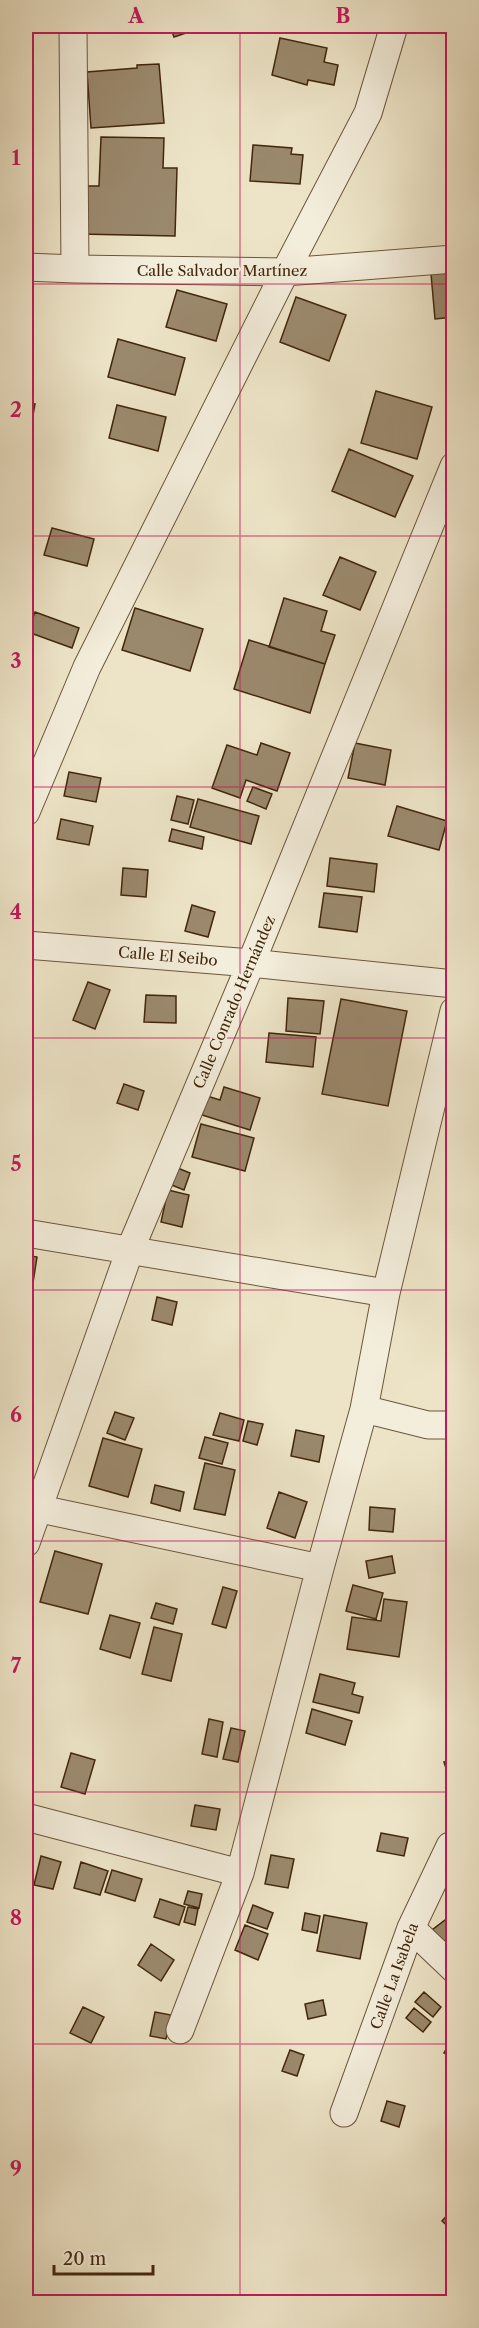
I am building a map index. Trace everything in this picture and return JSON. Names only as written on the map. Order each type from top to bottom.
[{"type":"street","points":[[73,26],[75,269]]},
{"type":"street","points":[[26,812],[87,667],[285,272],[368,113],[394,26]]},
{"type":"street","name":"Calle Salvador Martínez","points":[[26,267],[285,272],[453,259]]},
{"type":"street","name":"Calle Conrado Hernández","points":[[26,1543],[32,1507],[130,1250],[453,466]]},
{"type":"street","name":"Calle El Seibo","points":[[26,945],[250,963],[453,984]]},
{"type":"street","points":[[180,2030],[240,1873],[364,1409],[386,1293],[453,1011]]},
{"type":"street","points":[[26,1233],[386,1293]]},
{"type":"street","points":[[364,1409],[428,1425],[453,1425]]},
{"type":"street","points":[[32,1507],[320,1568]]},
{"type":"street","points":[[26,1817],[240,1873]]},
{"type":"street","name":"Calle La Isabela","points":[[344,2113],[411,1928],[450,1846],[453,1845]]},
{"type":"street","points":[[411,1928],[453,1968]]},
{"type":"building","points":[[170,26],[203,26],[204,27],[174,37]]},
{"type":"building","points":[[280,38],[327,48],[324,62],[338,65],[334,85],[308,80],[307,85],[272,75]]},
{"type":"building","points":[[159,64],[164,123],[91,128],[87,72]]},
{"type":"building","points":[[101,137],[164,138],[163,168],[177,168],[175,236],[79,234],[80,186],[99,186]]},
{"type":"building","points":[[253,145],[292,148],[291,154],[303,155],[300,184],[250,181]]},
{"type":"building","points":[[454,271],[454,317],[435,319],[431,274]]},
{"type":"building","points":[[177,290],[227,304],[216,341],[166,327]]},
{"type":"building","points":[[296,297],[346,315],[329,361],[280,342]]},
{"type":"building","points":[[118,339],[185,358],[175,395],[108,377]]},
{"type":"building","points":[[376,391],[432,407],[417,459],[361,443]]},
{"type":"building","points":[[26,403],[35,404],[28,444],[26,444]]},
{"type":"building","points":[[117,405],[166,417],[158,451],[109,438]]},
{"type":"building","points":[[349,449],[413,476],[395,517],[332,491]]},
{"type":"building","points":[[52,528],[94,539],[87,566],[44,555]]},
{"type":"building","points":[[340,557],[376,572],[360,610],[323,595]]},
{"type":"building","points":[[284,598],[327,611],[321,631],[335,635],[325,664],[269,647]]},
{"type":"building","points":[[135,608],[203,629],[190,671],[122,650]]},
{"type":"building","points":[[35,612],[79,628],[72,648],[28,632]]},
{"type":"building","points":[[249,640],[325,664],[310,713],[234,689]]},
{"type":"building","points":[[261,743],[290,753],[277,791],[246,780],[240,798],[212,788],[227,745],[257,755]]},
{"type":"building","points":[[355,743],[391,750],[385,785],[348,778]]},
{"type":"building","points":[[69,772],[101,778],[96,802],[64,796]]},
{"type":"building","points":[[253,787],[272,794],[266,809],[247,801]]},
{"type":"building","points":[[177,796],[194,800],[188,824],[171,820]]},
{"type":"building","points":[[198,799],[259,816],[251,844],[190,827]]},
{"type":"building","points":[[397,806],[447,821],[439,850],[388,836]]},
{"type":"building","points":[[61,819],[93,826],[89,845],[57,839]]},
{"type":"building","points":[[172,829],[204,837],[202,849],[169,841]]},
{"type":"building","points":[[330,858],[377,864],[374,892],[327,886]]},
{"type":"building","points":[[123,868],[148,870],[146,897],[121,895]]},
{"type":"building","points":[[324,893],[362,897],[357,932],[319,927]]},
{"type":"building","points":[[192,905],[215,912],[208,937],[185,931]]},
{"type":"building","points":[[88,982],[110,990],[95,1029],[73,1020]]},
{"type":"building","points":[[146,995],[176,996],[176,1023],[144,1022]]},
{"type":"building","points":[[288,998],[324,1001],[320,1034],[286,1031]]},
{"type":"building","points":[[341,999],[407,1011],[388,1106],[322,1094]]},
{"type":"building","points":[[269,1033],[316,1037],[313,1067],[266,1062]]},
{"type":"building","points":[[124,1084],[144,1091],[138,1110],[117,1103]]},
{"type":"building","points":[[224,1087],[260,1098],[250,1130],[202,1115],[207,1096],[220,1100]]},
{"type":"building","points":[[201,1124],[254,1138],[245,1171],[192,1157]]},
{"type":"building","points":[[170,1165],[190,1173],[184,1190],[164,1182]]},
{"type":"building","points":[[168,1190],[189,1195],[182,1227],[161,1222]]},
{"type":"building","points":[[26,1255],[37,1257],[30,1302],[26,1301]]},
{"type":"building","points":[[157,1297],[177,1302],[172,1325],[152,1320]]},
{"type":"building","points":[[115,1412],[134,1418],[125,1440],[107,1433]]},
{"type":"building","points":[[220,1413],[244,1420],[239,1441],[213,1435]]},
{"type":"building","points":[[248,1421],[263,1424],[257,1445],[243,1441]]},
{"type":"building","points":[[296,1430],[324,1436],[319,1462],[291,1456]]},
{"type":"building","points":[[205,1437],[228,1443],[222,1464],[199,1458]]},
{"type":"building","points":[[103,1438],[142,1449],[128,1497],[89,1486]]},
{"type":"building","points":[[205,1463],[235,1470],[225,1515],[194,1509]]},
{"type":"building","points":[[155,1485],[184,1492],[180,1511],[151,1503]]},
{"type":"building","points":[[279,1492],[307,1502],[295,1538],[267,1528]]},
{"type":"building","points":[[370,1507],[395,1509],[393,1532],[369,1530]]},
{"type":"building","points":[[55,1551],[102,1564],[88,1614],[40,1602]]},
{"type":"building","points":[[392,1556],[395,1573],[369,1578],[366,1561]]},
{"type":"building","points":[[353,1585],[383,1593],[376,1619],[346,1611]]},
{"type":"building","points":[[223,1587],[237,1591],[226,1628],[212,1624]]},
{"type":"building","points":[[384,1599],[407,1602],[399,1657],[347,1649],[352,1617],[381,1621]]},
{"type":"building","points":[[156,1603],[177,1609],[173,1624],[151,1618]]},
{"type":"building","points":[[110,1615],[140,1623],[130,1658],[100,1649]]},
{"type":"building","points":[[154,1627],[182,1634],[171,1681],[142,1674]]},
{"type":"building","points":[[320,1674],[355,1683],[352,1694],[363,1697],[359,1713],[313,1702]]},
{"type":"building","points":[[312,1709],[352,1721],[345,1745],[306,1733]]},
{"type":"building","points":[[209,1719],[223,1722],[217,1757],[202,1754]]},
{"type":"building","points":[[231,1728],[245,1731],[238,1762],[223,1759]]},
{"type":"building","points":[[71,1753],[95,1760],[85,1794],[61,1787]]},
{"type":"building","points":[[454,1759],[454,1793],[444,1762]]},
{"type":"building","points":[[195,1805],[220,1809],[216,1830],[191,1826]]},
{"type":"building","points":[[381,1833],[408,1838],[404,1856],[377,1851]]},
{"type":"building","points":[[271,1855],[294,1859],[288,1888],[265,1884]]},
{"type":"building","points":[[41,1856],[61,1862],[53,1889],[34,1885]]},
{"type":"building","points":[[81,1862],[108,1871],[100,1895],[74,1888]]},
{"type":"building","points":[[112,1870],[142,1879],[135,1901],[105,1892]]},
{"type":"building","points":[[188,1891],[202,1894],[199,1908],[184,1904]]},
{"type":"building","points":[[160,1899],[185,1907],[179,1925],[154,1917]]},
{"type":"building","points":[[253,1905],[273,1913],[267,1929],[247,1922]]},
{"type":"building","points":[[188,1907],[198,1909],[195,1925],[184,1922]]},
{"type":"building","points":[[305,1913],[320,1916],[317,1933],[302,1930]]},
{"type":"building","points":[[324,1915],[367,1923],[360,1959],[317,1951]]},
{"type":"building","points":[[445,1920],[454,1931],[454,1943],[446,1949],[432,1930]]},
{"type":"building","points":[[245,1925],[268,1934],[258,1960],[235,1950]]},
{"type":"building","points":[[151,1944],[174,1960],[161,1981],[138,1965]]},
{"type":"building","points":[[424,1992],[441,2007],[433,2017],[415,2002]]},
{"type":"building","points":[[323,2000],[326,2015],[308,2019],[305,2004]]},
{"type":"building","points":[[83,2007],[104,2017],[91,2043],[70,2033]]},
{"type":"building","points":[[414,2008],[431,2022],[423,2032],[406,2018]]},
{"type":"building","points":[[155,2012],[171,2015],[166,2039],[150,2036]]},
{"type":"building","points":[[451,2041],[454,2042],[454,2058],[444,2053]]},
{"type":"building","points":[[290,2050],[304,2055],[297,2076],[282,2071]]},
{"type":"building","points":[[387,2101],[405,2106],[399,2127],[381,2121]]},
{"type":"building","points":[[452,2210],[454,2229],[452,2230],[442,2221]]}]
